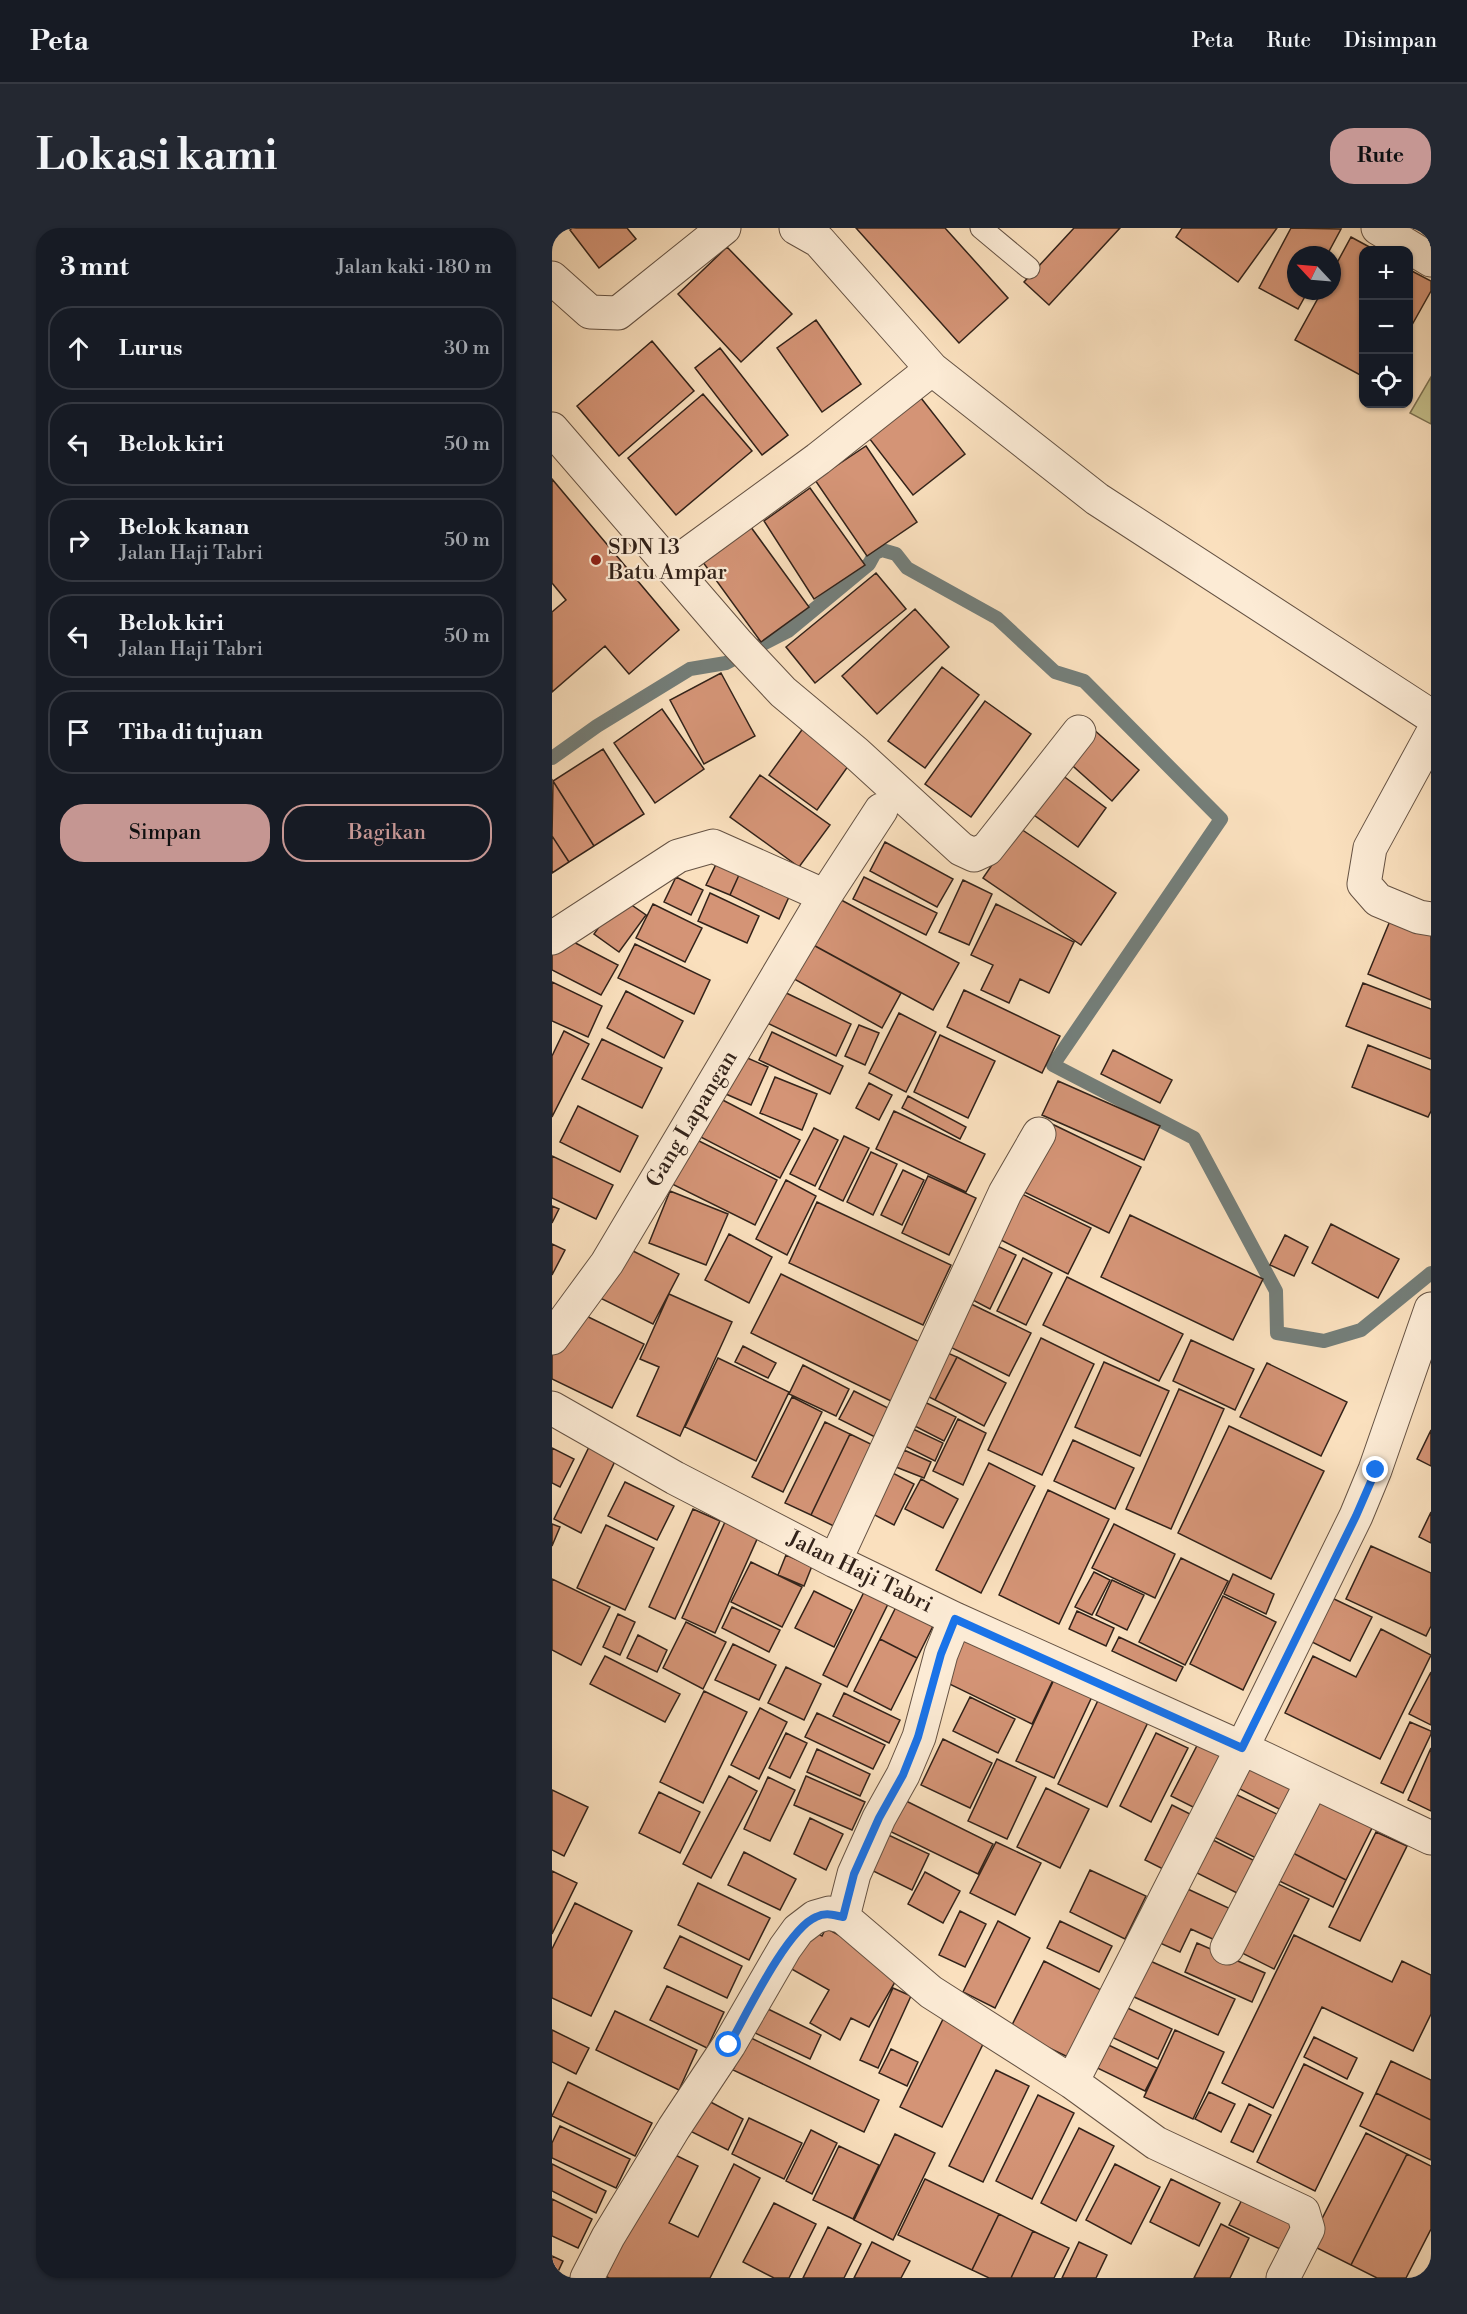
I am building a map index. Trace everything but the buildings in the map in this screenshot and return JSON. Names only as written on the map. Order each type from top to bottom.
[{"type":"street","points":[[552,278],[590,312],[618,313],[724,228]]},
{"type":"street","points":[[796,228],[819,241],[932,369],[1097,499],[1431,716]]},
{"type":"street","points":[[1378,228],[1431,260]]},
{"type":"street","points":[[670,567],[818,459],[932,369]]},
{"type":"street","points":[[552,429],[736,643],[783,692],[856,753],[888,800],[961,849],[974,855],[987,849],[1079,732]]},
{"type":"street","points":[[1431,736],[1370,848],[1364,884],[1378,900],[1419,917],[1431,919]]},
{"type":"street","name":"Gang Lapangan","points":[[552,1338],[607,1263],[825,896],[888,800]]},
{"type":"street","points":[[552,938],[678,856],[713,846],[825,896]]},
{"type":"street","points":[[835,1561],[1005,1193],[1039,1134]]},
{"type":"street","points":[[1072,2082],[1242,1748],[1356,1516],[1376,1470],[1431,1309]]},
{"type":"street","name":"Jalan Haji Tabri","points":[[552,1408],[675,1478],[835,1561],[955,1619],[1242,1748],[1431,1838]]},
{"type":"street","points":[[843,1917],[854,1874],[879,1818],[903,1775],[918,1737],[941,1654],[955,1619]]},
{"type":"street","points":[[1227,1948],[1312,1782]]},
{"type":"street","points":[[587,2278],[608,2236],[674,2128],[729,2045],[785,1948],[798,1930],[815,1917],[829,1913],[843,1917],[930,1992],[1072,2082],[1156,2143],[1303,2212],[1308,2229],[1283,2278]]},
{"type":"lane","points":[[981,228],[1029,268]]},
{"type":"shaded area","points":[[1431,377],[1431,424],[1410,413]]},
{"type":"waterway","points":[[552,758],[597,726],[690,669],[726,663],[788,631],[869,564],[875,553],[882,550],[896,554],[907,568],[997,618],[1055,672],[1084,681],[1221,819],[1053,1065],[1194,1138],[1276,1291],[1277,1333],[1324,1341],[1361,1330],[1431,1273]]},
{"type":"place","name":"SDN 13 Batu Ampar","points":[[596,560]]},
{"type":"route","points":[[729,2045],[785,1948],[798,1930],[815,1917],[829,1913],[843,1917],[854,1874],[879,1818],[903,1775],[918,1737],[941,1654],[955,1619],[1242,1748],[1356,1516],[1376,1470]]}]
